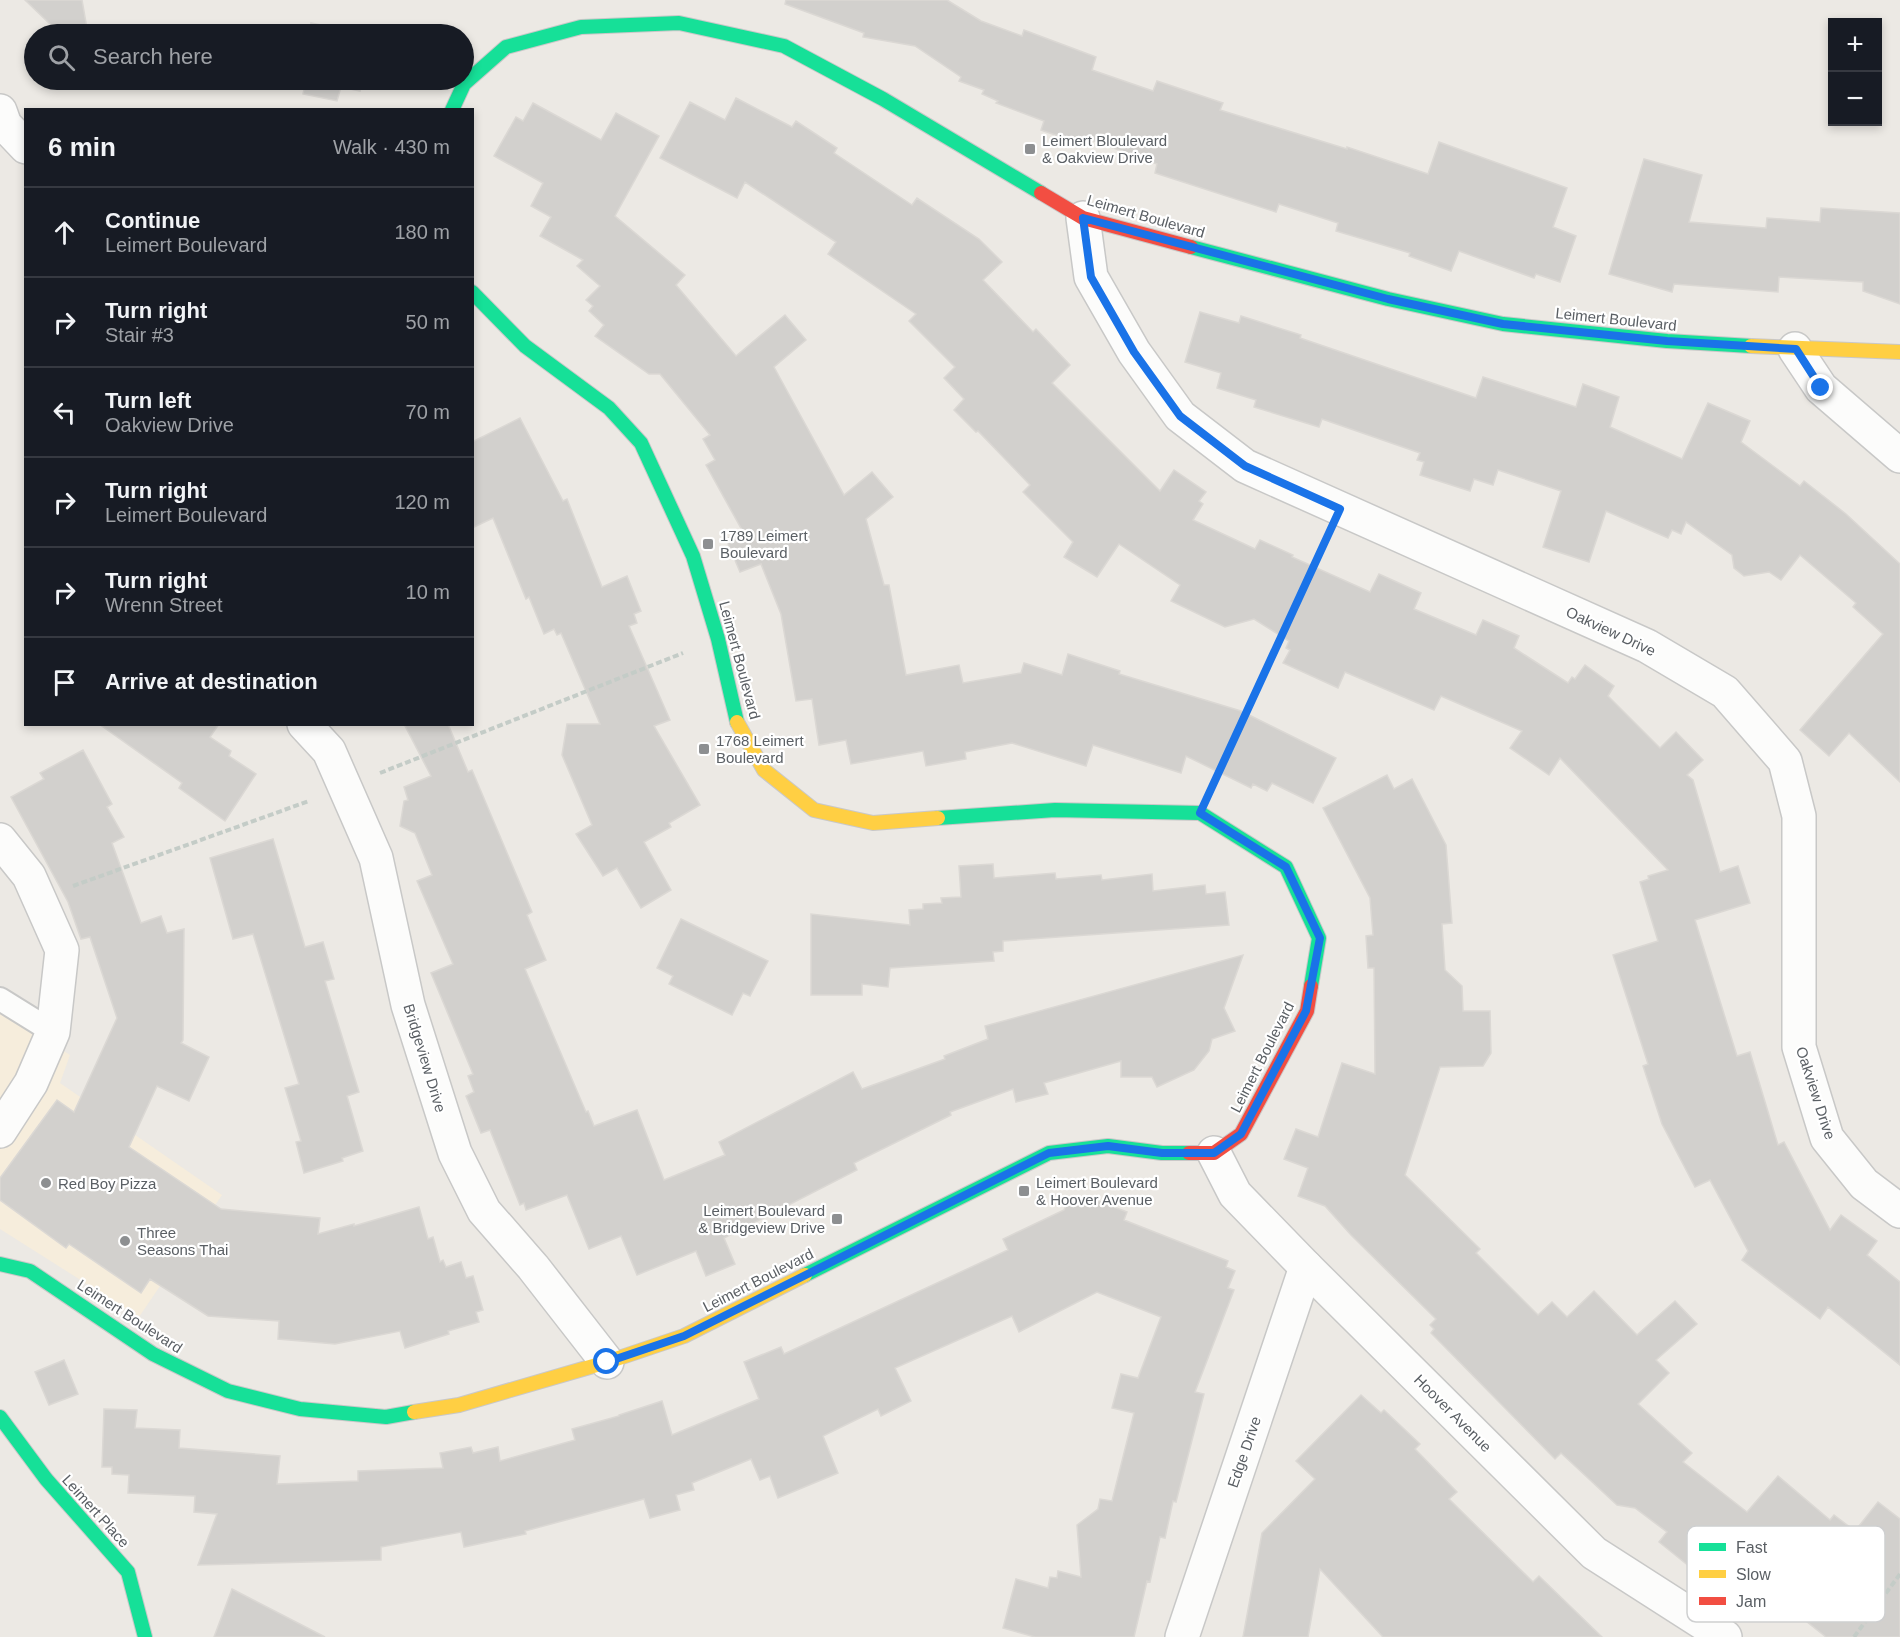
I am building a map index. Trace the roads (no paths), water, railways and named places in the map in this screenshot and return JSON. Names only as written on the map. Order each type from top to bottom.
[{"type":"street","name":"Leimert Boulevard","points":[[474,75],[506,47],[581,27],[679,22],[784,46],[883,99],[1083,218],[1388,299],[1503,324],[1667,341],[1796,349],[1900,352]]},
{"type":"street","name":"Leimert Boulevard","points":[[453,108],[461,90]]},
{"type":"street","points":[[0,111],[5,125],[24,145]]},
{"type":"street","name":"Oakview Drive","points":[[1083,218],[1091,277],[1134,352],[1180,416],[1245,466],[1647,646],[1725,692],[1785,761],[1799,816],[1799,1047],[1827,1138],[1864,1185],[1900,1211]]},
{"type":"street","name":"Leimert Boulevard","points":[[0,1264],[30,1271],[153,1354],[228,1392],[300,1409],[386,1417],[459,1405],[607,1362],[684,1336],[1049,1153],[1108,1146],[1162,1153],[1214,1153],[1241,1134],[1306,1011],[1320,938],[1286,867],[1200,813],[1055,810],[873,823],[814,810],[764,770],[736,721],[718,639],[693,556],[640,443],[609,408],[525,346],[474,294]]},
{"type":"street","points":[[1796,349],[1821,388],[1900,456]]},
{"type":"street","name":"Bridgeview Drive","points":[[306,726],[329,752],[376,858],[408,1005],[455,1153],[484,1211],[533,1267],[607,1362]]},
{"type":"street","points":[[0,840],[29,876],[62,950],[52,1032],[31,1083],[0,1131]]},
{"type":"street","name":"Hoover Avenue","points":[[1214,1153],[1236,1194],[1306,1267],[1594,1553],[1687,1613]]},
{"type":"street","name":"Edge Drive","points":[[1182,1637],[1306,1267]]},
{"type":"street","name":"Leimert Place","points":[[0,1417],[46,1479],[128,1572],[145,1637]]},
{"type":"street","name":"Hoover Avenue","points":[[1702,1622],[1725,1637]]},
{"type":"lane","points":[[0,999],[52,1032]]},
{"type":"place","name":"Leimert Bloulevard & Oakview Drive","points":[[1030,149]]},
{"type":"place","name":"1789 Leimert Boulevard","points":[[708,544]]},
{"type":"place","name":"1768 Leimert Boulevard","points":[[704,749]]},
{"type":"place","name":"Red Boy Pizza","points":[[46,1183]]},
{"type":"place","name":"Leimert Boulevard & Hoover Avenue","points":[[1024,1191]]},
{"type":"place","name":"Leimert Boulevard & Bridgeview Drive","points":[[837,1219]]},
{"type":"place","name":"Three Seasons Thai","points":[[125,1241]]}]
